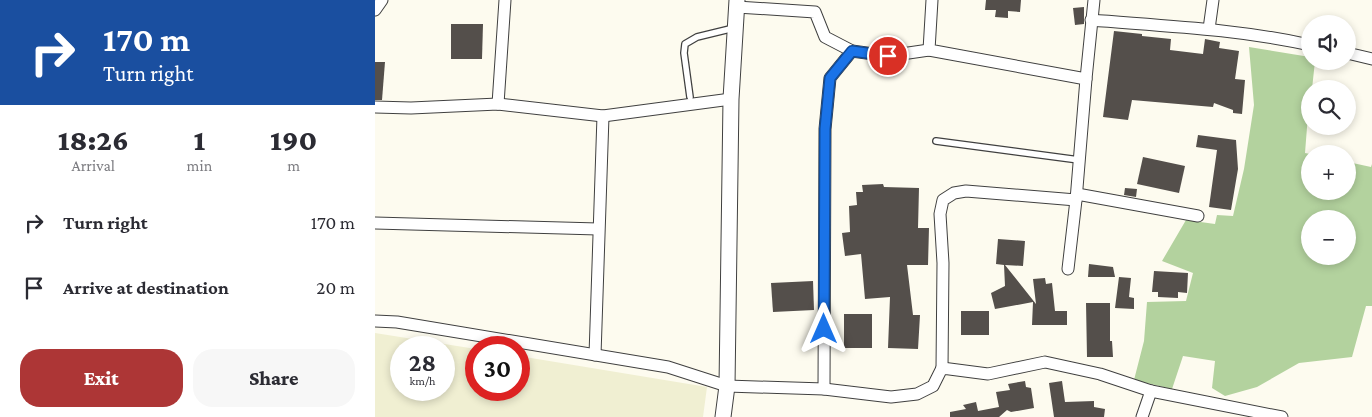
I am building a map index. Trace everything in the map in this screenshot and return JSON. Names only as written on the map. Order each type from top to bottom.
[{"type":"street","points":[[375,10],[382,0]]},
{"type":"street","points":[[498,104],[505,0]]},
{"type":"street","points":[[929,50],[931,0]]},
{"type":"street","points":[[1068,269],[1077,197],[1094,0]]},
{"type":"street","points":[[1209,29],[1213,0]]},
{"type":"street","points":[[723,417],[727,386],[731,100],[737,4],[815,12],[825,36],[852,51],[888,56],[929,50],[1086,79]]},
{"type":"street","points":[[1091,20],[1209,29],[1272,36],[1301,43]]},
{"type":"street","points":[[824,389],[825,129],[830,78],[852,51]]},
{"type":"street","points":[[1356,55],[1372,59]]},
{"type":"street","points":[[375,107],[411,108],[498,104],[603,116],[731,100]]},
{"type":"street","points":[[595,355],[603,116]]},
{"type":"street","points":[[375,321],[397,322],[668,367],[727,386],[824,389],[891,397],[917,394],[933,386],[942,368],[943,263],[940,214],[943,200],[954,192],[1077,197],[1198,216]]},
{"type":"street","points":[[375,223],[598,229]]},
{"type":"street","points":[[942,368],[988,374],[1045,362],[1100,374],[1151,391],[1282,417]]},
{"type":"street","points":[[1142,417],[1151,391]]},
{"type":"lane","points":[[690,97],[684,53],[685,44],[697,37],[736,28]]},
{"type":"lane","points":[[936,141],[1079,160]]},
{"type":"green space","points":[[1249,47],[1301,56],[1301,70],[1314,70],[1313,80],[1301,80],[1301,135],[1306,135],[1306,145],[1301,145],[1301,200],[1356,200],[1356,164],[1371,167],[1372,164],[1372,306],[1366,306],[1352,357],[1299,363],[1257,387],[1225,396],[1212,388],[1215,361],[1183,356],[1172,389],[1134,380],[1144,341],[1147,302],[1186,301],[1193,273],[1162,261],[1186,220],[1215,224],[1217,215],[1233,216],[1244,169],[1254,105]]},
{"type":"green space","points":[[375,333],[394,336],[390,336],[390,401],[455,401],[455,346],[465,347],[465,401],[530,401],[530,358],[707,387],[703,417],[375,417]]},
{"type":"building","points":[[986,0],[1021,0],[1020,12],[1008,11],[1008,18],[995,17],[996,10],[985,10]]},
{"type":"building","points":[[1084,7],[1084,24],[1075,25],[1073,8]]},
{"type":"building","points":[[451,24],[483,24],[482,59],[451,59]]},
{"type":"building","points":[[1114,31],[1171,39],[1170,50],[1203,54],[1205,39],[1220,42],[1219,48],[1239,51],[1235,79],[1245,80],[1242,114],[1233,113],[1233,110],[1214,103],[1213,107],[1132,100],[1128,120],[1103,117]]},
{"type":"building","points":[[375,62],[385,62],[382,100],[375,100]]},
{"type":"building","points":[[1198,135],[1236,140],[1238,169],[1231,210],[1209,207],[1217,150],[1196,147]]},
{"type":"building","points":[[1143,157],[1185,166],[1179,193],[1137,184]]},
{"type":"building","points":[[883,184],[884,187],[919,188],[918,228],[929,228],[928,265],[907,265],[913,315],[920,315],[918,349],[888,348],[890,297],[865,299],[861,254],[845,256],[842,233],[850,232],[849,206],[857,205],[856,192],[863,192],[862,185]]},
{"type":"building","points":[[1125,188],[1137,189],[1136,197],[1124,195]]},
{"type":"building","points":[[998,239],[1025,241],[1023,266],[1005,265],[1036,304],[1033,279],[1045,278],[1046,284],[1052,283],[1055,311],[1067,311],[1067,325],[1032,325],[1033,302],[995,309],[991,293],[1005,286],[1004,265],[996,264]]},
{"type":"building","points":[[1089,264],[1113,267],[1115,277],[1088,277]]},
{"type":"building","points":[[1154,271],[1188,273],[1187,293],[1178,292],[1178,298],[1158,297],[1158,292],[1152,292]]},
{"type":"building","points":[[1119,277],[1131,278],[1129,297],[1134,298],[1134,309],[1115,308]]},
{"type":"building","points":[[813,281],[814,310],[773,312],[771,283]]},
{"type":"building","points":[[1086,303],[1110,303],[1110,341],[1112,341],[1113,357],[1087,357]]},
{"type":"building","points":[[961,311],[989,311],[989,335],[961,335]]},
{"type":"building","points":[[844,314],[872,314],[872,348],[844,348]]},
{"type":"building","points":[[1025,381],[1026,387],[1031,388],[1034,408],[1011,412],[1007,410],[999,417],[950,417],[950,412],[966,409],[963,405],[976,402],[978,411],[999,407],[996,392],[1010,390],[1008,384]]},
{"type":"building","points":[[1062,381],[1065,402],[1094,401],[1094,407],[1105,409],[1104,417],[1054,417],[1049,383]]},
{"type":"route","points":[[824,329],[825,129],[830,78],[852,51],[888,56]]}]
